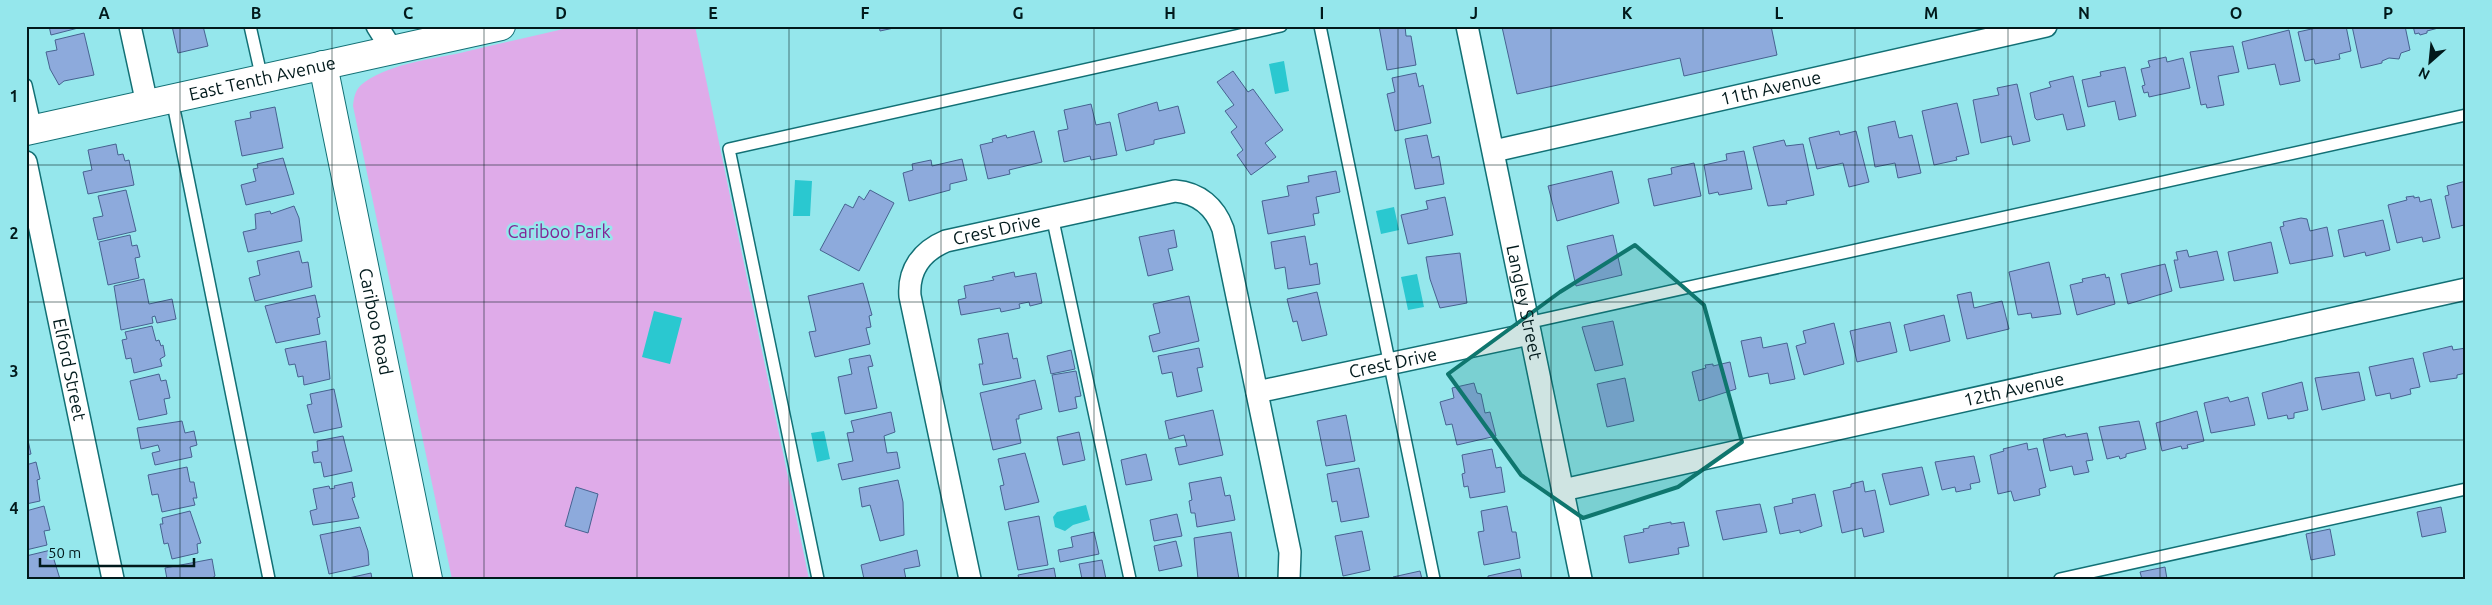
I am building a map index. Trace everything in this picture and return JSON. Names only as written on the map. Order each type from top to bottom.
[{"type":"street","points":[[130,26],[160,101]]},
{"type":"street","points":[[377,26],[392,50]]},
{"type":"street","name":"Langley Street","points":[[1467,26],[1581,579]]},
{"type":"street","name":"11th Avenue","points":[[1494,151],[2046,26]]},
{"type":"street","name":"East Tenth Avenue","points":[[31,130],[493,27]]},
{"type":"street","name":"Cariboo Road","points":[[322,65],[428,579]]},
{"type":"street","name":"Elford Street","points":[[26,162],[113,579]]},
{"type":"street","name":"Crest Drive","points":[[970,579],[912,306],[911,278],[922,257],[931,248],[946,241],[1168,191],[1192,194],[1208,204],[1217,216],[1223,229],[1290,552],[1289,579]]},
{"type":"street","name":"12th Avenue","points":[[1563,490],[2466,289]]},
{"type":"street","name":"Crest Drive","points":[[1256,392],[1389,364],[1528,329]]},
{"type":"lane","points":[[250,26],[262,79]]},
{"type":"lane","points":[[818,579],[729,149],[1282,26]]},
{"type":"lane","points":[[1320,26],[1434,579]]},
{"type":"lane","points":[[26,85],[31,130]]},
{"type":"lane","points":[[160,101],[268,579]]},
{"type":"lane","points":[[1528,329],[2466,114]]},
{"type":"lane","points":[[1052,216],[1130,579]]},
{"type":"lane","points":[[2060,579],[2466,489]]},
{"type":"highlighted area","points":[[1635,245],[1704,305],[1742,442],[1678,487],[1583,518],[1521,475],[1448,374],[1560,292]]},
{"type":"green space","name":"Cariboo Park","points":[[576,26],[695,26],[809,579],[452,579],[353,106],[354,97],[361,85],[382,72],[422,60]]},
{"type":"water","points":[[1284,61],[1289,91],[1275,94],[1269,64]]},
{"type":"water","points":[[795,180],[812,181],[810,216],[793,216]]},
{"type":"water","points":[[1394,207],[1399,230],[1381,234],[1376,211]]},
{"type":"water","points":[[1417,274],[1424,307],[1408,310],[1401,277]]},
{"type":"water","points":[[654,311],[682,318],[670,364],[642,357]]},
{"type":"water","points":[[824,431],[830,459],[817,462],[811,433]]},
{"type":"water","points":[[1086,505],[1090,520],[1073,525],[1065,531],[1055,527],[1053,517],[1057,512]]},
{"type":"building","points":[[49,26],[82,26],[82,27],[51,35]]},
{"type":"building","points":[[172,26],[203,26],[208,46],[178,53]]},
{"type":"building","points":[[879,26],[903,26],[880,31]]},
{"type":"building","points":[[1379,26],[1405,26],[1406,36],[1411,36],[1416,65],[1387,70]]},
{"type":"building","points":[[1771,26],[1777,55],[1684,76],[1680,58],[1517,94],[1502,27]]},
{"type":"building","points":[[2325,26],[2346,26],[2351,51],[2339,54],[2340,59],[2315,64],[2314,59],[2305,61],[2298,32]]},
{"type":"building","points":[[2352,26],[2405,26],[2410,50],[2401,53],[2399,59],[2389,58],[2382,61],[2382,63],[2361,68]]},
{"type":"building","points":[[2413,26],[2446,26],[2420,35],[2419,33],[2415,34]]},
{"type":"building","points":[[2289,30],[2300,81],[2280,85],[2275,64],[2248,69],[2242,42]]},
{"type":"building","points":[[84,33],[94,75],[64,81],[59,85],[50,69],[46,52],[57,50],[55,40]]},
{"type":"building","points":[[2233,46],[2239,72],[2218,76],[2224,105],[2207,108],[2206,104],[2201,105],[2190,52]]},
{"type":"building","points":[[2166,57],[2167,62],[2183,58],[2190,88],[2149,97],[2148,92],[2144,93],[2142,86],[2145,85],[2141,69],[2150,67],[2148,61]]},
{"type":"building","points":[[2125,67],[2136,116],[2119,120],[2115,101],[2088,107],[2082,80],[2101,76],[2100,72]]},
{"type":"building","points":[[1233,71],[1248,92],[1253,89],[1283,130],[1265,143],[1276,157],[1251,175],[1237,155],[1243,150],[1231,132],[1237,127],[1225,111],[1234,105],[1217,82]]},
{"type":"building","points":[[1416,73],[1419,87],[1423,85],[1431,123],[1395,131],[1387,94],[1395,92],[1392,78]]},
{"type":"building","points":[[2073,76],[2085,126],[2067,130],[2063,114],[2037,120],[2030,93],[2051,87],[2049,82]]},
{"type":"building","points":[[2017,84],[2030,141],[2013,145],[2011,136],[1981,143],[1973,100],[1999,95],[1997,88]]},
{"type":"building","points":[[1157,102],[1159,111],[1178,106],[1185,133],[1154,140],[1154,144],[1126,151],[1118,114]]},
{"type":"building","points":[[1957,103],[1969,154],[1956,157],[1957,160],[1934,165],[1922,111]]},
{"type":"building","points":[[1091,104],[1096,125],[1110,122],[1117,155],[1091,160],[1090,156],[1064,162],[1058,131],[1068,129],[1064,110]]},
{"type":"building","points":[[275,107],[283,148],[242,156],[235,121],[251,118],[250,112]]},
{"type":"building","points":[[1895,121],[1899,138],[1912,135],[1921,173],[1898,178],[1895,163],[1875,167],[1868,127]]},
{"type":"building","points":[[1034,131],[1042,162],[1009,170],[1010,174],[988,179],[980,145],[993,142],[992,139],[1006,135],[1007,138]]},
{"type":"building","points":[[1839,131],[1840,135],[1856,131],[1869,182],[1849,187],[1843,163],[1817,169],[1809,138]]},
{"type":"building","points":[[1427,135],[1432,158],[1439,156],[1444,184],[1415,189],[1405,139]]},
{"type":"building","points":[[1784,140],[1786,146],[1803,144],[1814,195],[1786,201],[1787,204],[1768,206],[1753,147]]},
{"type":"building","points":[[116,144],[118,155],[123,154],[125,161],[129,160],[134,185],[88,194],[83,172],[92,170],[88,150]]},
{"type":"building","points":[[1744,151],[1752,189],[1719,195],[1718,192],[1709,194],[1704,165],[1727,160],[1726,154]]},
{"type":"building","points":[[283,158],[294,194],[246,205],[241,185],[256,181],[253,169],[258,168],[257,164]]},
{"type":"building","points":[[962,159],[967,180],[950,184],[950,190],[909,201],[903,173],[913,170],[912,164],[931,160],[932,166]]},
{"type":"building","points":[[1694,163],[1701,196],[1654,206],[1648,179],[1672,174],[1671,168]]},
{"type":"building","points":[[1336,171],[1340,192],[1316,197],[1319,213],[1313,214],[1315,225],[1268,234],[1262,201],[1289,196],[1287,186],[1309,182],[1308,176]]},
{"type":"building","points":[[1612,171],[1619,203],[1557,221],[1548,186]]},
{"type":"building","points":[[2466,181],[2466,228],[2464,225],[2452,228],[2445,196],[2449,195],[2447,186]]},
{"type":"building","points":[[126,190],[136,231],[98,240],[93,218],[103,216],[98,196]]},
{"type":"building","points":[[870,190],[894,203],[859,271],[820,250],[845,204],[853,208],[859,196],[864,200]]},
{"type":"building","points":[[2414,196],[2414,198],[2419,197],[2420,202],[2431,199],[2440,238],[2423,242],[2422,237],[2397,243],[2388,205],[2407,200],[2406,197]]},
{"type":"building","points":[[1445,197],[1453,235],[1408,244],[1401,215],[1428,209],[1426,201]]},
{"type":"building","points":[[294,206],[299,218],[302,241],[248,252],[243,232],[256,229],[255,214],[270,211],[271,214]]},
{"type":"building","points":[[2301,218],[2307,219],[2310,231],[2327,227],[2333,256],[2290,264],[2280,227],[2284,226],[2283,222]]},
{"type":"building","points":[[2383,220],[2390,250],[2366,256],[2365,252],[2344,257],[2338,230]]},
{"type":"building","points":[[1174,230],[1177,247],[1168,249],[1173,270],[1148,276],[1139,237]]},
{"type":"building","points":[[130,235],[132,246],[137,245],[140,257],[135,258],[139,278],[108,285],[99,242]]},
{"type":"building","points":[[1613,235],[1622,275],[1576,286],[1567,246]]},
{"type":"building","points":[[1305,236],[1310,265],[1317,263],[1320,284],[1288,289],[1285,267],[1275,269],[1271,242]]},
{"type":"building","points":[[2271,242],[2278,273],[2234,281],[2228,252]]},
{"type":"building","points":[[2187,250],[2189,257],[2217,251],[2224,280],[2180,288],[2174,260],[2178,260],[2176,252]]},
{"type":"building","points":[[299,251],[302,263],[308,262],[312,287],[255,301],[249,278],[260,275],[257,261]]},
{"type":"building","points":[[1460,253],[1467,303],[1440,308],[1430,279],[1426,257]]},
{"type":"building","points":[[2049,262],[2061,314],[2032,318],[2031,313],[2018,315],[2009,272]]},
{"type":"building","points":[[2165,264],[2172,291],[2128,304],[2121,274]]},
{"type":"building","points":[[1014,272],[1015,277],[1036,273],[1042,303],[1030,306],[1029,302],[1019,304],[1020,308],[1001,312],[1000,308],[961,315],[958,300],[966,298],[964,286],[994,280],[992,277]]},
{"type":"building","points":[[2105,274],[2106,278],[2109,277],[2115,304],[2077,315],[2070,285],[2083,282],[2082,279]]},
{"type":"building","points":[[144,279],[149,304],[172,299],[176,319],[157,323],[155,316],[152,317],[153,323],[121,330],[114,286]]},
{"type":"building","points":[[863,283],[872,315],[869,316],[871,327],[866,328],[870,344],[815,357],[809,332],[816,331],[808,296]]},
{"type":"building","points":[[1317,292],[1327,335],[1302,341],[1297,321],[1293,322],[1287,299]]},
{"type":"building","points":[[1971,292],[1974,308],[2002,301],[2009,329],[1967,339],[1957,295]]},
{"type":"building","points":[[315,295],[320,317],[317,318],[320,334],[276,343],[265,306]]},
{"type":"building","points":[[1189,296],[1199,341],[1153,352],[1149,336],[1160,333],[1153,304]]},
{"type":"building","points":[[1944,315],[1950,341],[1910,351],[1904,325]]},
{"type":"building","points":[[1613,321],[1623,365],[1595,371],[1582,327]]},
{"type":"building","points":[[1890,322],[1897,352],[1857,362],[1850,331]]},
{"type":"building","points":[[1834,323],[1844,364],[1804,375],[1796,346],[1806,343],[1803,331]]},
{"type":"building","points":[[152,326],[156,341],[159,340],[161,346],[163,345],[165,356],[160,359],[162,366],[134,373],[131,358],[126,359],[122,340],[127,339],[125,332]]},
{"type":"building","points":[[1008,333],[1013,359],[1017,358],[1021,378],[983,385],[979,364],[983,364],[978,339]]},
{"type":"building","points":[[1761,337],[1763,348],[1787,343],[1795,379],[1770,384],[1768,373],[1749,377],[1741,341]]},
{"type":"building","points":[[326,341],[330,379],[304,385],[303,376],[298,377],[295,364],[289,365],[285,349]]},
{"type":"building","points":[[2452,346],[2453,350],[2466,348],[2466,373],[2457,375],[2457,378],[2430,382],[2423,353]]},
{"type":"building","points":[[1199,348],[1203,367],[1197,368],[1202,391],[1177,397],[1172,372],[1162,374],[1158,356]]},
{"type":"building","points":[[1071,350],[1075,369],[1051,374],[1047,356]]},
{"type":"building","points":[[870,355],[873,366],[868,367],[877,408],[845,414],[838,377],[852,374],[849,359]]},
{"type":"building","points":[[2413,358],[2420,387],[2410,389],[2411,394],[2391,399],[2390,393],[2376,396],[2369,367]]},
{"type":"building","points":[[1730,362],[1736,389],[1699,401],[1692,372],[1706,368],[1705,365],[1713,364],[1713,366]]},
{"type":"building","points":[[1076,371],[1081,396],[1075,397],[1077,408],[1059,412],[1052,375]]},
{"type":"building","points":[[2359,372],[2365,400],[2322,410],[2315,378]]},
{"type":"building","points":[[159,374],[161,381],[166,380],[170,398],[164,399],[167,414],[139,420],[130,381]]},
{"type":"building","points":[[1625,378],[1634,421],[1607,427],[1597,384]]},
{"type":"building","points":[[1035,380],[1042,409],[1019,415],[1019,419],[1016,419],[1021,443],[993,450],[980,393]]},
{"type":"building","points":[[2302,382],[2308,410],[2294,413],[2294,418],[2288,419],[2287,415],[2268,419],[2262,393]]},
{"type":"building","points":[[1474,383],[1477,393],[1481,394],[1485,413],[1490,412],[1496,436],[1457,445],[1452,424],[1446,425],[1440,402],[1454,398],[1452,388]]},
{"type":"building","points":[[334,389],[342,427],[314,433],[307,405],[312,404],[310,394]]},
{"type":"building","points":[[2228,397],[2230,402],[2248,397],[2255,425],[2211,433],[2204,403]]},
{"type":"building","points":[[1213,410],[1223,455],[1179,465],[1175,448],[1187,446],[1184,435],[1169,439],[1165,421]]},
{"type":"building","points":[[2197,411],[2204,441],[2187,445],[2188,448],[2182,449],[2181,446],[2162,451],[2156,423]]},
{"type":"building","points":[[891,412],[895,432],[884,436],[887,453],[897,452],[900,468],[842,480],[838,464],[853,461],[847,433],[854,432],[851,421]]},
{"type":"building","points":[[1346,415],[1355,461],[1326,466],[1317,421]]},
{"type":"building","points":[[182,421],[185,433],[194,431],[197,445],[190,447],[192,457],[155,465],[152,453],[160,451],[158,445],[141,449],[137,428]]},
{"type":"building","points":[[2139,421],[2146,449],[2126,454],[2126,457],[2120,459],[2119,456],[2107,459],[2099,427]]},
{"type":"building","points":[[26,431],[31,454],[26,455]]},
{"type":"building","points":[[1079,432],[1085,460],[1063,465],[1057,437]]},
{"type":"building","points":[[2087,433],[2093,460],[2086,461],[2089,472],[2074,475],[2072,466],[2050,471],[2043,439],[2065,434],[2066,437]]},
{"type":"building","points":[[343,436],[352,471],[324,477],[321,462],[314,463],[312,452],[318,451],[317,441]]},
{"type":"building","points":[[2027,443],[2028,450],[2037,448],[2046,487],[2039,489],[2040,495],[2014,501],[2011,491],[1998,494],[1990,455],[2004,451],[2003,449]]},
{"type":"building","points":[[1492,449],[1496,468],[1501,467],[1505,492],[1470,498],[1468,486],[1464,487],[1462,474],[1465,473],[1462,455]]},
{"type":"building","points":[[1025,453],[1039,502],[1005,510],[1000,486],[1004,485],[998,459]]},
{"type":"building","points":[[1146,454],[1152,480],[1126,485],[1121,460]]},
{"type":"building","points":[[1974,456],[1980,482],[1970,484],[1971,489],[1956,492],[1955,487],[1942,490],[1935,462]]},
{"type":"building","points":[[36,462],[40,479],[37,480],[40,501],[26,504],[26,465]]},
{"type":"building","points":[[187,467],[190,482],[194,482],[197,498],[193,498],[195,505],[162,512],[158,494],[152,495],[148,475]]},
{"type":"building","points":[[1922,467],[1929,495],[1890,505],[1882,474]]},
{"type":"building","points":[[1359,468],[1369,517],[1341,522],[1337,501],[1332,502],[1327,474]]},
{"type":"building","points":[[1221,477],[1225,496],[1230,495],[1235,520],[1197,527],[1195,513],[1191,513],[1189,501],[1192,500],[1189,483]]},
{"type":"building","points":[[898,480],[903,502],[904,535],[880,541],[870,505],[862,507],[859,488]]},
{"type":"building","points":[[1863,481],[1865,492],[1875,490],[1884,532],[1864,537],[1862,528],[1842,533],[1833,491],[1851,487],[1851,484]]},
{"type":"building","points":[[352,482],[355,497],[352,498],[359,518],[313,525],[310,511],[317,509],[313,489],[329,486],[330,489],[335,488],[334,486]]},
{"type":"building","points":[[576,487],[598,494],[588,533],[565,526]]},
{"type":"building","points":[[1815,494],[1822,526],[1800,533],[1800,530],[1780,534],[1774,507],[1793,503],[1792,499]]},
{"type":"building","points":[[1760,504],[1767,532],[1723,540],[1716,511]]},
{"type":"building","points":[[44,506],[50,530],[44,531],[47,545],[26,550],[26,511]]},
{"type":"building","points":[[1507,506],[1512,532],[1516,532],[1520,558],[1484,565],[1478,532],[1484,531],[1481,511]]},
{"type":"building","points":[[2441,507],[2446,532],[2422,537],[2417,512]]},
{"type":"building","points":[[190,511],[201,543],[197,544],[198,553],[172,559],[168,543],[164,544],[160,524],[163,524],[162,518]]},
{"type":"building","points":[[1177,514],[1182,536],[1154,541],[1150,520]]},
{"type":"building","points":[[1039,516],[1048,565],[1018,570],[1008,522]]},
{"type":"building","points":[[1671,522],[1671,524],[1684,522],[1689,546],[1678,548],[1679,554],[1629,563],[1624,536],[1644,532],[1643,529],[1649,528],[1649,526]]},
{"type":"building","points":[[360,527],[368,551],[369,565],[329,574],[320,535]]},
{"type":"building","points":[[2330,529],[2335,555],[2311,560],[2306,534]]},
{"type":"building","points":[[1362,531],[1370,570],[1343,576],[1335,536]]},
{"type":"building","points":[[1094,532],[1099,554],[1060,562],[1058,550],[1073,547],[1071,537]]},
{"type":"building","points":[[1231,532],[1239,579],[1198,579],[1194,538]]},
{"type":"building","points":[[1176,541],[1182,566],[1159,571],[1154,546]]},
{"type":"building","points":[[51,550],[60,579],[28,579],[26,556]]},
{"type":"building","points":[[917,550],[920,566],[904,569],[906,579],[864,579],[861,565]]},
{"type":"building","points":[[212,559],[215,576],[211,579],[167,579],[165,568]]},
{"type":"building","points":[[1102,560],[1106,579],[1082,579],[1079,564]]},
{"type":"building","points":[[2165,567],[2167,579],[2142,579],[2140,572]]},
{"type":"building","points":[[1054,568],[1056,579],[1019,579],[1018,575]]},
{"type":"building","points":[[1520,569],[1522,579],[1488,579],[1488,576]]},
{"type":"building","points":[[1420,571],[1422,579],[1394,579],[1393,577]]},
{"type":"building","points":[[371,573],[372,579],[344,579]]}]
